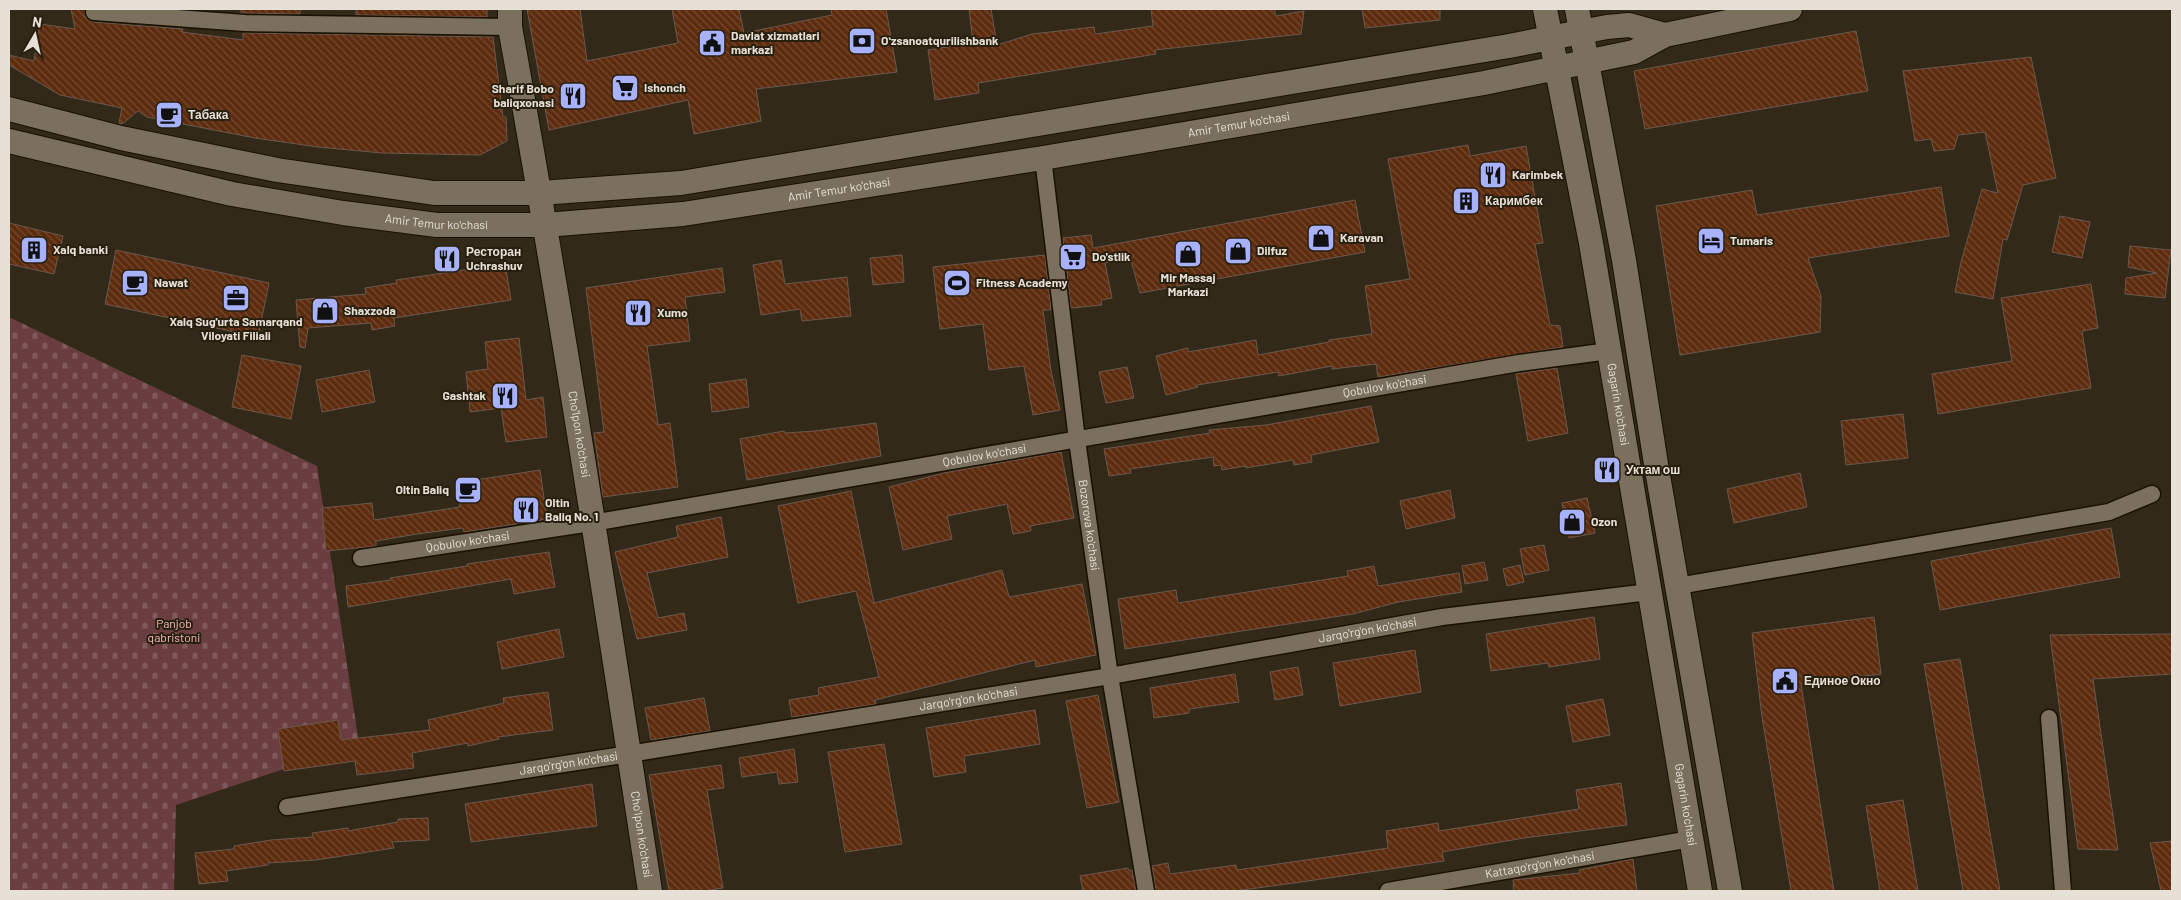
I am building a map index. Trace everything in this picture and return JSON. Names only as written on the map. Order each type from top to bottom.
[{"type":"main road","name":"Gagarin ko'chasi","points":[[1545,9],[1591,243],[1700,891]]},
{"type":"main road","name":"Amir Temur ko'chasi","points":[[9,142],[232,194],[343,213],[437,226],[545,226],[684,214],[1043,158],[1556,70],[1634,52],[1665,35],[1790,9]]},
{"type":"main road","name":"Cho'lpon ko'chasi","points":[[510,18],[594,522],[650,891]]},
{"type":"main road","name":"Amir Temur ko'chasi","points":[[9,110],[121,138],[277,170],[434,193],[540,194],[681,183],[1550,38],[1579,20],[1628,25],[1665,35]]},
{"type":"main road","points":[[1579,20],[1624,260],[1656,464],[1730,891]]},
{"type":"street","points":[[94,12],[510,18]]},
{"type":"street","name":"Bozorova ko'chasi","points":[[1043,158],[1077,440],[1110,676],[1146,891]]},
{"type":"street","name":"Qobulov ko'chasi","points":[[361,558],[594,522],[1520,363],[1609,351]]},
{"type":"street","points":[[1678,586],[2109,512],[2152,494]]},
{"type":"street","name":"Jarqo'rg'on ko'chasi","points":[[287,807],[1110,676],[1442,617],[1649,592]]},
{"type":"street","points":[[2049,718],[2063,891]]},
{"type":"street","name":"Kattaqo'rg'on ko'chasi","points":[[1388,891],[1691,839]]},
{"type":"green space","name":"Panjob qabristoni","points":[[9,317],[317,466],[359,744],[176,805],[174,891],[9,891]]},
{"type":"building","points":[[71,9],[85,9],[85,17],[93,22],[183,29],[182,32],[243,40],[243,33],[493,37],[503,117],[506,117],[507,141],[480,155],[382,153],[318,147],[255,138],[147,117],[138,111],[122,124],[119,123],[122,108],[60,95],[9,65],[9,55],[34,61],[40,24],[75,29]]},
{"type":"building","points":[[241,9],[300,9],[300,14],[241,13]]},
{"type":"building","points":[[356,9],[487,9],[487,17],[356,15]]},
{"type":"building","name":"Davlat xizmatlari markazi","points":[[527,9],[580,9],[587,61],[678,43],[672,9],[739,9],[744,33],[832,15],[831,9],[886,9],[897,72],[756,89],[761,121],[694,134],[688,100],[549,130]]},
{"type":"building","points":[[969,9],[991,9],[997,45],[1032,34],[1094,27],[1095,34],[1153,26],[1151,9],[1274,9],[1276,16],[1304,11],[1301,34],[1155,50],[1156,54],[978,83],[979,93],[935,100],[928,50],[973,43]]},
{"type":"building","points":[[1362,9],[1440,9],[1440,20],[1365,28]]},
{"type":"building","points":[[1856,31],[1868,91],[1645,129],[1634,71]]},
{"type":"building","points":[[2031,57],[2056,178],[2023,185],[2007,240],[2003,239],[1993,299],[1955,292],[1961,262],[1982,189],[1998,193],[1985,132],[1958,135],[1954,149],[1934,151],[1931,139],[1915,141],[1903,71]]},
{"type":"building","points":[[1468,145],[1470,156],[1526,146],[1543,243],[1535,244],[1550,325],[1560,326],[1563,347],[1378,377],[1376,364],[1332,369],[1332,366],[1279,376],[1278,372],[1197,385],[1198,387],[1166,395],[1156,356],[1188,348],[1188,352],[1256,340],[1258,355],[1329,342],[1329,340],[1372,334],[1365,286],[1410,279],[1388,159]]},
{"type":"building","name":"Tumaris","points":[[1941,187],[1949,236],[1808,258],[1821,296],[1820,332],[1680,355],[1656,206],[1752,190],[1757,215]]},
{"type":"building","points":[[1355,200],[1365,252],[1140,293],[1130,257],[1105,263],[1112,298],[1101,300],[1102,305],[1071,308],[1063,238],[1091,235],[1093,248]]},
{"type":"building","points":[[2060,216],[2090,222],[2082,258],[2052,252]]},
{"type":"building","name":"Xalq banki","points":[[9,223],[63,236],[54,274],[9,264]]},
{"type":"building","points":[[2130,246],[2171,250],[2165,298],[2125,294],[2126,278],[2157,273],[2128,267]]},
{"type":"building","points":[[116,250],[269,283],[258,337],[105,304]]},
{"type":"building","points":[[902,255],[904,282],[873,285],[870,258]]},
{"type":"building","points":[[1045,255],[1051,310],[1043,310],[1051,371],[1060,410],[1033,415],[1024,366],[989,370],[983,324],[940,329],[933,267]]},
{"type":"building","points":[[781,260],[785,284],[847,277],[851,316],[802,321],[800,309],[761,315],[753,265]]},
{"type":"building","points":[[505,264],[511,300],[394,318],[395,326],[372,330],[371,323],[308,328],[305,348],[300,347],[296,300],[366,294],[365,288],[397,283],[396,280]]},
{"type":"building","points":[[722,268],[725,292],[685,297],[690,341],[647,346],[658,425],[670,423],[678,487],[603,497],[594,433],[604,432],[586,288]]},
{"type":"building","points":[[2091,284],[2098,328],[2082,331],[2091,388],[1938,414],[1932,374],[2012,361],[2001,298]]},
{"type":"building","points":[[519,338],[526,400],[543,397],[547,437],[506,442],[501,408],[470,412],[466,372],[488,369],[485,342]]},
{"type":"building","points":[[242,355],[301,366],[291,419],[232,407]]},
{"type":"building","points":[[1127,367],[1134,398],[1106,403],[1099,372]]},
{"type":"building","points":[[1557,368],[1568,433],[1528,441],[1516,374]]},
{"type":"building","points":[[369,370],[375,402],[322,412],[316,380]]},
{"type":"building","points":[[746,379],[749,407],[712,412],[709,384]]},
{"type":"building","points":[[1371,406],[1379,442],[1311,455],[1312,462],[1294,465],[1293,460],[1222,470],[1221,465],[1214,466],[1213,457],[1130,469],[1131,473],[1109,476],[1104,449],[1210,433],[1209,430],[1266,425]]},
{"type":"building","points":[[1903,414],[1908,458],[1846,465],[1841,421]]},
{"type":"building","points":[[876,423],[881,456],[747,480],[740,439],[784,431],[785,433],[815,431]]},
{"type":"building","points":[[1061,452],[1074,518],[1030,526],[1031,531],[1013,534],[1007,504],[947,516],[952,539],[903,550],[889,487],[944,473]]},
{"type":"building","points":[[540,470],[547,519],[464,532],[463,528],[417,534],[376,541],[376,546],[326,551],[322,508],[372,503],[374,520],[460,507],[456,483]]},
{"type":"building","points":[[1800,473],[1807,507],[1734,523],[1727,489]]},
{"type":"building","points":[[1450,490],[1455,518],[1406,529],[1400,501]]},
{"type":"building","points":[[851,491],[874,603],[1002,570],[1009,597],[1082,584],[1096,655],[1036,667],[1035,660],[875,700],[876,704],[792,717],[789,700],[819,695],[818,688],[879,677],[856,591],[798,603],[778,506]]},
{"type":"building","points":[[1587,498],[1595,533],[1569,538],[1562,503]]},
{"type":"building","points":[[721,517],[728,557],[647,573],[658,618],[684,613],[687,630],[637,639],[615,552],[678,537],[676,526]]},
{"type":"building","points":[[2111,528],[2120,577],[1940,610],[1931,561]]},
{"type":"building","points":[[1544,545],[1549,570],[1525,575],[1520,549]]},
{"type":"building","points":[[549,552],[555,587],[514,594],[511,579],[348,607],[346,586],[391,580],[390,578],[467,566],[467,564]]},
{"type":"building","points":[[1484,562],[1488,580],[1465,584],[1462,566]]},
{"type":"building","points":[[1520,565],[1524,582],[1507,586],[1503,569]]},
{"type":"building","points":[[1374,566],[1378,586],[1459,573],[1462,592],[1398,602],[1353,614],[1125,649],[1118,599],[1176,590],[1178,603],[1348,576],[1347,571]]},
{"type":"building","points":[[1594,617],[1600,659],[1549,667],[1548,663],[1491,671],[1486,634]]},
{"type":"building","points":[[1874,617],[1881,674],[1801,684],[1834,891],[1791,891],[1762,717],[1752,633]]},
{"type":"building","points":[[559,629],[564,657],[502,669],[497,642]]},
{"type":"building","points":[[2172,634],[2172,674],[2093,679],[2118,850],[2078,849],[2050,635]]},
{"type":"building","points":[[1415,650],[1421,692],[1340,706],[1333,663]]},
{"type":"building","points":[[1960,659],[2000,891],[1963,891],[1924,664]]},
{"type":"building","points":[[1298,667],[1303,695],[1275,700],[1270,672]]},
{"type":"building","points":[[1235,674],[1239,702],[1189,709],[1189,713],[1154,718],[1150,688]]},
{"type":"building","points":[[548,692],[553,730],[498,737],[499,739],[468,746],[468,743],[412,753],[414,768],[357,775],[355,761],[284,771],[278,729],[338,720],[341,740],[430,730],[428,720],[504,703],[503,698]]},
{"type":"building","points":[[1098,695],[1119,802],[1087,808],[1066,701]]},
{"type":"building","points":[[704,698],[710,731],[651,740],[645,708]]},
{"type":"building","points":[[1603,699],[1610,735],[1573,742],[1566,706]]},
{"type":"building","points":[[1035,710],[1040,744],[964,756],[966,772],[934,777],[926,728]]},
{"type":"building","points":[[884,744],[902,844],[845,852],[828,752]]},
{"type":"building","points":[[794,749],[798,782],[779,784],[777,772],[742,777],[739,758]]},
{"type":"building","points":[[721,765],[724,788],[707,790],[723,888],[704,891],[669,891],[649,775]]},
{"type":"building","points":[[1621,783],[1627,825],[1524,838],[1442,852],[1444,861],[1301,882],[1235,891],[1156,891],[1152,866],[1168,863],[1170,874],[1236,865],[1237,870],[1388,848],[1386,831],[1438,823],[1439,831],[1579,809],[1576,790]]},
{"type":"building","points":[[592,784],[597,826],[471,842],[465,804]]},
{"type":"building","points":[[1903,800],[1918,891],[1880,891],[1866,806]]},
{"type":"building","points":[[428,818],[429,840],[392,842],[394,848],[316,860],[268,863],[268,865],[226,871],[228,881],[199,884],[195,853],[234,849],[234,846],[271,840],[313,837],[312,833],[348,828],[348,831],[398,822],[398,819]]},
{"type":"building","points":[[2172,841],[2172,891],[2161,891],[2150,843]]},
{"type":"building","points":[[1633,859],[1637,891],[1514,891],[1513,880],[1580,873],[1579,870]]},
{"type":"building","points":[[1128,868],[1129,871],[1132,870],[1136,891],[1083,891],[1080,876]]},
{"type":"place","name":"Oʻzsanoatqurilishbank","points":[[862,41]]},
{"type":"place","name":"Davlat xizmatlari markazi","points":[[712,43]]},
{"type":"place","name":"Ishonch","points":[[625,88]]},
{"type":"place","name":"Sharif Bobo baliqxonasi","points":[[573,96]]},
{"type":"place","name":"Табака","points":[[169,115]]},
{"type":"place","name":"Karimbek","points":[[1493,175]]},
{"type":"place","name":"Каримбек","points":[[1466,201]]},
{"type":"place","name":"Karavan","points":[[1321,238]]},
{"type":"place","name":"Tumaris","points":[[1711,241]]},
{"type":"place","name":"Xalq banki","points":[[34,250]]},
{"type":"place","name":"Dilfuz","points":[[1238,251]]},
{"type":"place","name":"Mir Massaj Markazi","points":[[1188,254]]},
{"type":"place","name":"Do'stlik","points":[[1073,257]]},
{"type":"place","name":"Ресторан Uchrashuv","points":[[447,259]]},
{"type":"place","name":"Nawat","points":[[135,283]]},
{"type":"place","name":"Fitness Academy","points":[[957,283]]},
{"type":"place","name":"Xalq Sug'urta Samarqand Viloyati Filiali","points":[[236,298]]},
{"type":"place","name":"Shaxzoda","points":[[325,311]]},
{"type":"place","name":"Xumo","points":[[638,313]]},
{"type":"place","name":"Gashtak","points":[[505,396]]},
{"type":"place","name":"Уктам ош","points":[[1607,470]]},
{"type":"place","name":"Oltin Baliq","points":[[468,490]]},
{"type":"place","name":"Oltin Baliq No. 1","points":[[526,510]]},
{"type":"place","name":"Ozon","points":[[1572,522]]},
{"type":"place","name":"Единое Окно","points":[[1785,681]]}]
